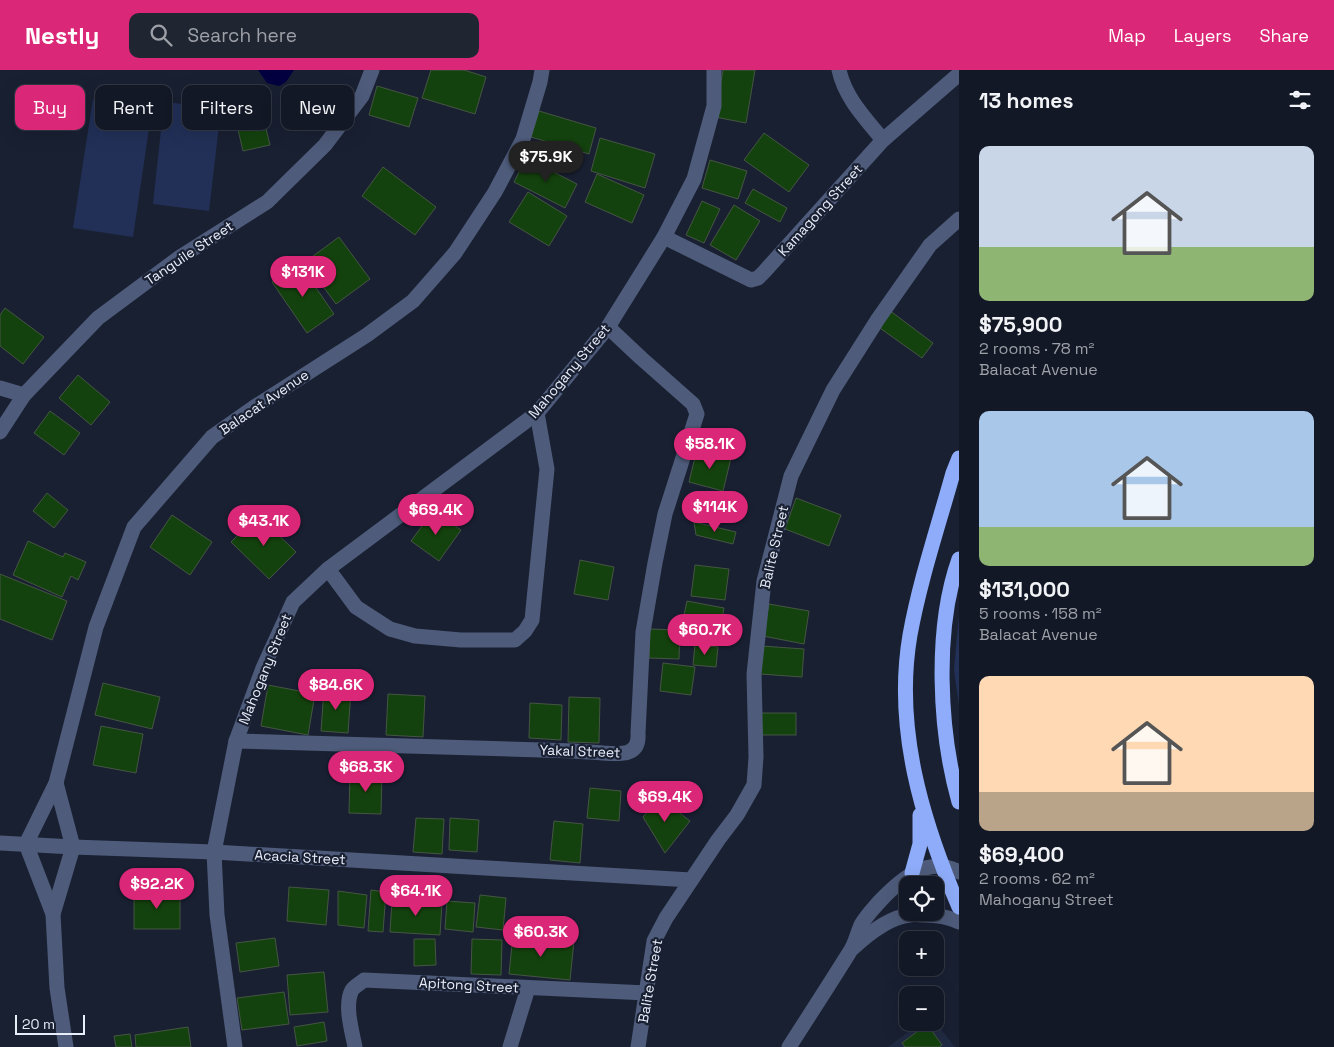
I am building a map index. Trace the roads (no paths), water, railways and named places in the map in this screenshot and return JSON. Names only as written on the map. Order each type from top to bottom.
[{"type":"highway","points":[[959,458],[953,473],[910,634],[907,659],[906,721],[912,763],[919,793],[942,866],[959,906]]},
{"type":"highway","points":[[959,559],[947,609],[942,660],[942,696],[950,764],[959,802]]},
{"type":"highway","points":[[912,873],[920,844],[919,793]]},
{"type":"street","name":"Tanguile Street","points":[[0,432],[24,395],[98,318],[180,257],[267,202],[325,145],[362,96],[372,70]]},
{"type":"street","name":"Balacat Avenue","points":[[26,844],[56,783],[96,627],[134,527],[212,437],[256,406],[367,335],[413,301],[455,252],[495,192],[523,139],[542,70]]},
{"type":"street","name":"Mahogany Street","points":[[235,1047],[217,915],[214,852],[236,741],[263,668],[293,602],[328,569],[537,413],[608,327],[664,237],[694,179],[714,106],[714,70]]},
{"type":"street","points":[[839,70],[842,81],[853,103],[883,140]]},
{"type":"street","name":"Kamagong Street","points":[[664,237],[751,280],[758,278],[883,140],[959,74]]},
{"type":"street","name":"Balite Street","points":[[638,1047],[654,941],[690,880],[737,815],[754,785],[756,757],[754,674],[764,581],[791,476],[833,390],[878,319],[930,245],[959,219]]},
{"type":"street","name":"Yakal Street","points":[[236,741],[625,754],[634,749],[638,741],[644,632],[655,563],[665,514],[697,414],[693,404],[608,327]]},
{"type":"street","points":[[0,388],[24,395]]},
{"type":"street","points":[[328,569],[356,607],[390,629],[415,636],[461,640],[515,640],[525,631],[532,620],[547,469],[537,413]]},
{"type":"street","name":"Balacat Avenue","points":[[56,783],[73,847]]},
{"type":"street","name":"Acacia Street","points":[[0,843],[214,852],[690,880]]},
{"type":"street","points":[[26,844],[53,914],[57,988],[66,1047]]},
{"type":"street","points":[[53,914],[73,847]]},
{"type":"street","points":[[789,1047],[852,949],[862,925],[894,887],[920,869],[942,866],[959,872]]},
{"type":"street","points":[[852,949],[867,936],[888,923],[911,914],[948,917],[959,922]]},
{"type":"street","name":"Apitong Street","points":[[355,1047],[349,1014],[349,999],[353,989],[364,980],[647,993]]},
{"type":"street","points":[[510,1047],[528,988]]}]
